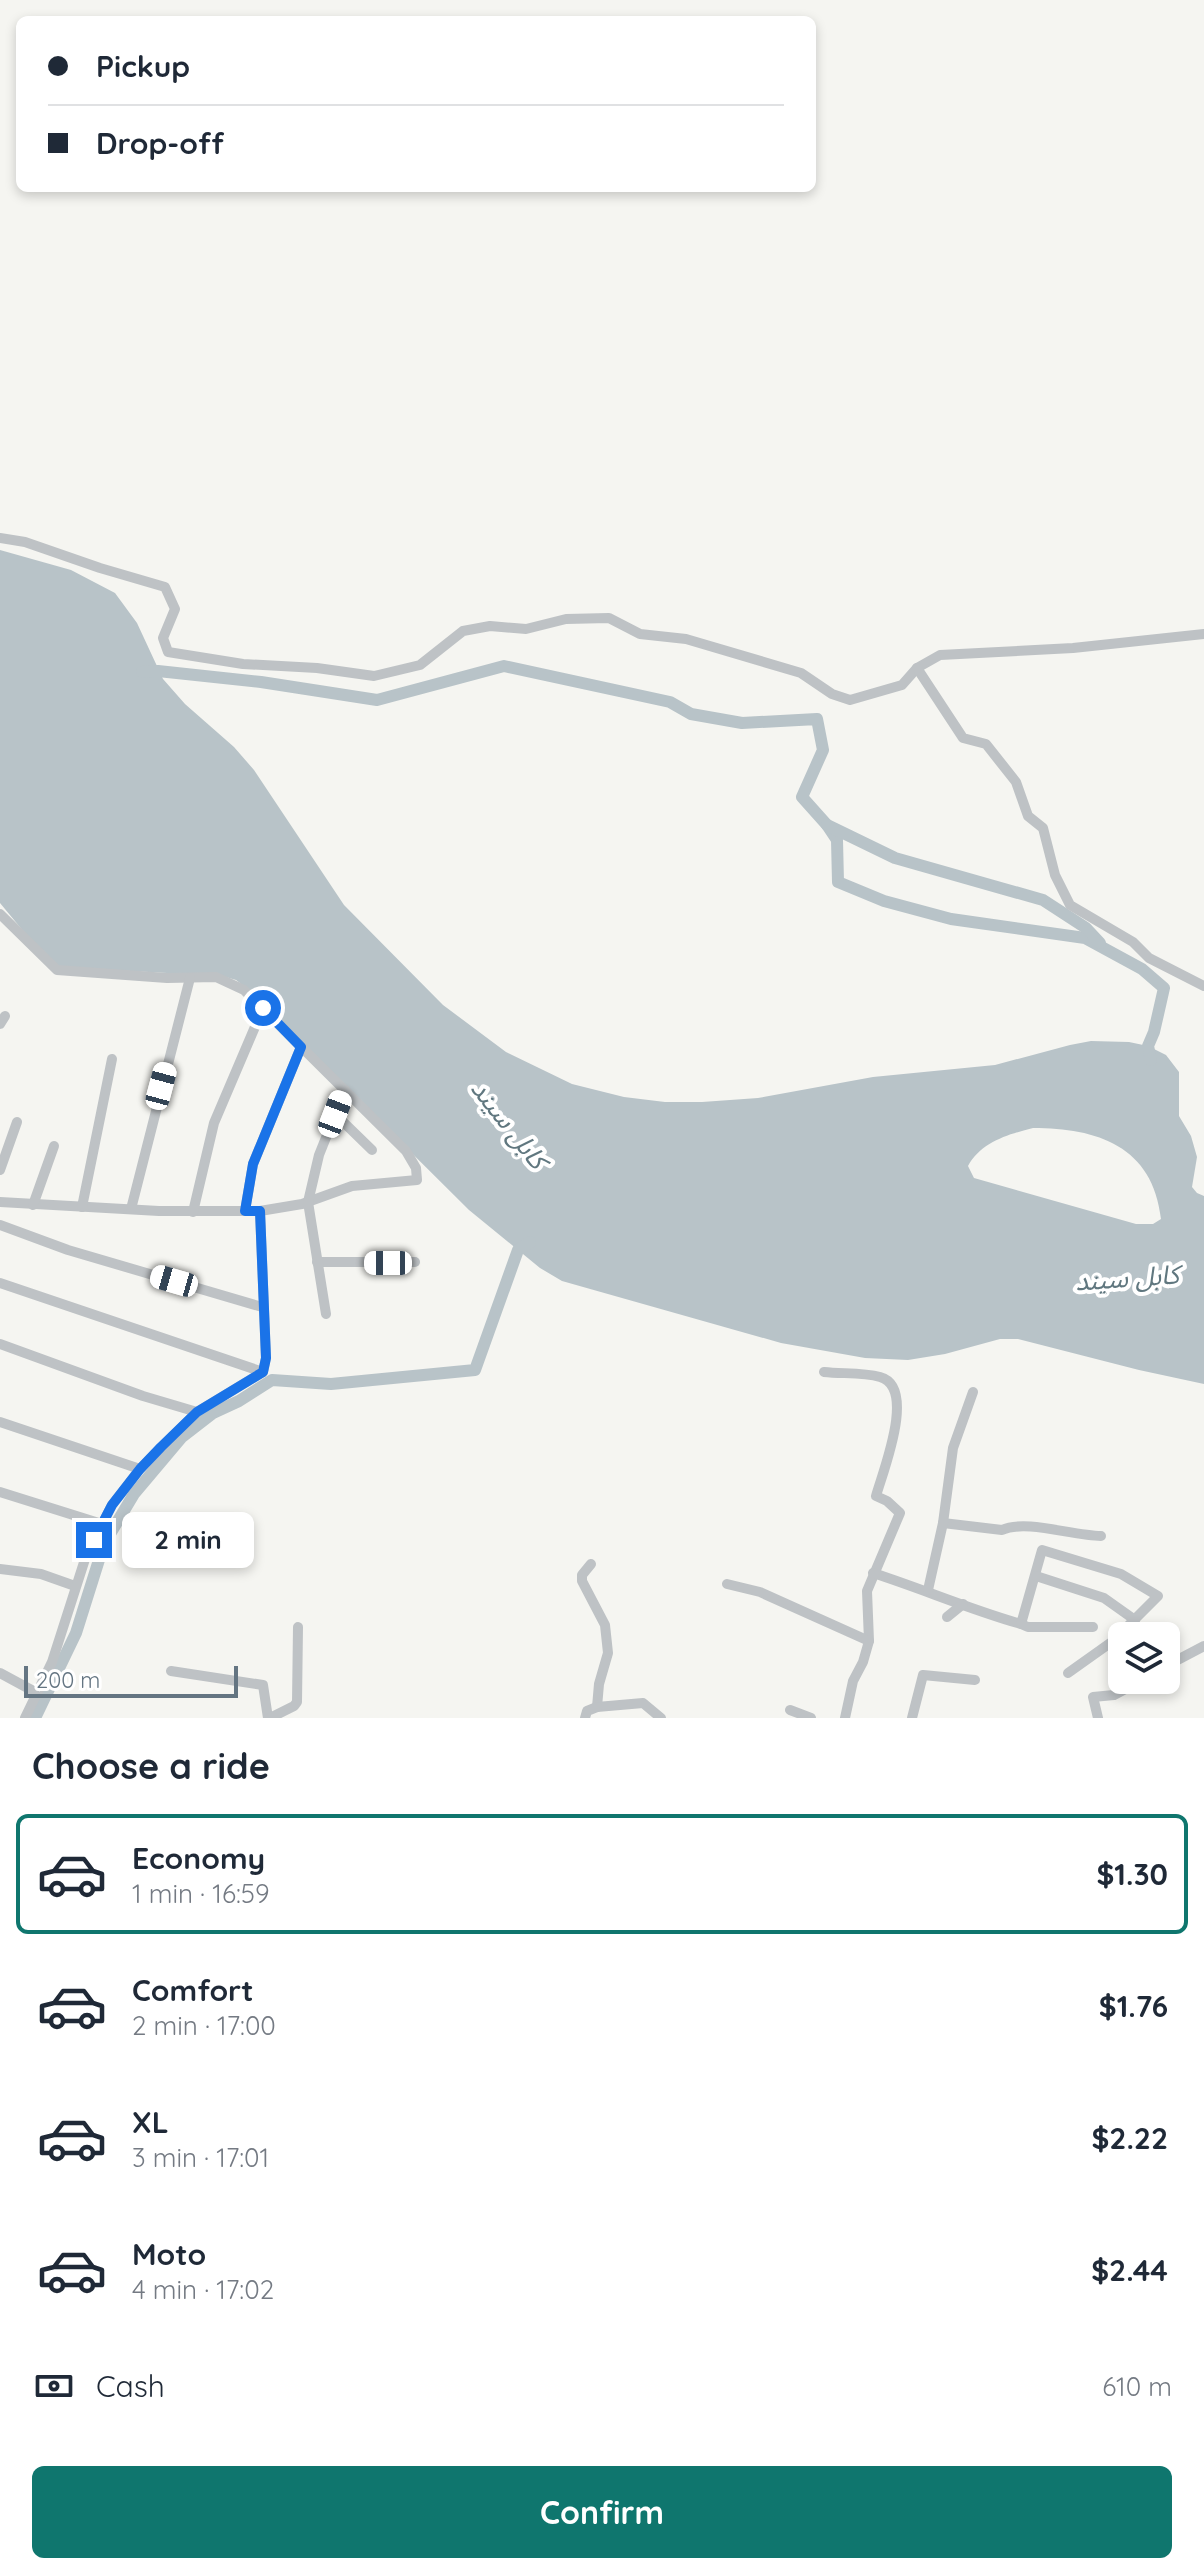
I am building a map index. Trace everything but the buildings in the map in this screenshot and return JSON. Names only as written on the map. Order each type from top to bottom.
[{"type":"street","points":[[0,538],[25,542],[165,587],[175,609],[163,638],[168,652],[243,664],[317,668],[374,676],[420,665],[463,631],[490,626],[526,629],[566,619],[609,618],[640,634],[686,639],[801,673],[832,694],[850,700],[902,685],[917,668],[940,655],[1073,648],[1204,634]]},
{"type":"street","points":[[917,668],[963,738],[986,744],[1016,782],[1028,816],[1043,828],[1055,875],[1070,905],[1133,942],[1149,958],[1204,986]]},
{"type":"street","points":[[0,915],[57,970],[216,977],[244,990],[406,1151],[416,1168],[417,1180],[352,1186],[308,1202],[260,1211],[193,1212],[0,1202]]},
{"type":"street","points":[[131,1209],[190,978]]},
{"type":"street","points":[[193,1212],[214,1123],[263,1008]]},
{"type":"street","points":[[245,1211],[253,1164],[301,1047]]},
{"type":"street","points":[[82,1207],[112,1059]]},
{"type":"street","points":[[326,1314],[308,1202],[319,1155],[345,1090]]},
{"type":"street","points":[[335,1114],[372,1150]]},
{"type":"street","points":[[0,1170],[17,1122]]},
{"type":"street","points":[[33,1205],[54,1146]]},
{"type":"street","points":[[25,1718],[52,1662],[75,1586],[112,1505],[140,1469],[197,1412],[263,1372],[266,1358],[260,1211]]},
{"type":"street","points":[[0,1225],[68,1250],[262,1307]]},
{"type":"street","points":[[317,1262],[415,1262]]},
{"type":"street","points":[[0,1283],[263,1372]]},
{"type":"street","points":[[0,1344],[143,1396],[197,1412]]},
{"type":"street","points":[[824,1372],[880,1377],[896,1389],[898,1405],[876,1496],[900,1513],[867,1591],[869,1641],[853,1681],[845,1718]]},
{"type":"street","points":[[928,1590],[943,1523],[953,1448],[973,1392]]},
{"type":"street","points":[[0,1422],[140,1469]]},
{"type":"street","points":[[0,1492],[102,1524]]},
{"type":"street","points":[[943,1523],[1002,1530],[1046,1528],[1079,1536],[1101,1536]]},
{"type":"street","points":[[1021,1624],[1042,1550],[1121,1574],[1158,1596],[1097,1654],[1068,1673]]},
{"type":"street","points":[[591,1564],[582,1575],[582,1581],[605,1625],[608,1653],[599,1684],[597,1707]]},
{"type":"street","points":[[0,1569],[41,1574],[75,1586]]},
{"type":"street","points":[[873,1573],[1028,1627],[1093,1627]]},
{"type":"street","points":[[1036,1576],[1104,1598],[1135,1620]]},
{"type":"street","points":[[727,1584],[760,1592],[869,1641]]},
{"type":"street","points":[[947,1617],[963,1604]]},
{"type":"street","points":[[171,1671],[263,1685],[269,1718],[297,1702],[298,1627]]},
{"type":"street","points":[[1180,1659],[1204,1646]]},
{"type":"street","points":[[0,1673],[37,1693]]},
{"type":"street","points":[[912,1718],[923,1675],[975,1680]]},
{"type":"street","points":[[1098,1718],[1093,1697],[1116,1694]]},
{"type":"street","points":[[585,1718],[587,1711],[597,1707],[643,1703],[661,1718]]},
{"type":"street","points":[[790,1710],[811,1718]]},
{"type":"water","name":"کابل سيند","points":[[0,550],[71,570],[115,593],[137,623],[163,679],[254,770],[344,905],[443,1005],[506,1052],[572,1084],[624,1097],[702,1102],[758,1098],[873,1077],[995,1065],[1091,1041],[1129,1042],[1148,1046],[1166,1055],[1179,1072],[1179,1116],[1191,1136],[1197,1157],[1192,1187],[1204,1196],[1204,1384],[1018,1339],[1000,1339],[908,1360],[865,1358],[781,1343],[562,1281],[540,1268],[469,1210],[263,1001],[236,980],[222,976],[57,967],[48,961],[0,903]],"holes":[[[1033,1128],[1057,1129],[1100,1138],[1134,1158],[1147,1174],[1156,1194],[1161,1219],[1153,1224],[1136,1224],[974,1178],[968,1166],[988,1145],[1005,1136]]]},
{"type":"waterway","points":[[142,672],[261,682],[377,700],[504,666],[670,702],[691,714],[742,723],[817,719],[823,750],[802,797],[837,840],[838,882],[884,901],[951,919],[1085,938],[1142,969],[1164,988],[1148,1046],[1151,1060]]},
{"type":"waterway","points":[[827,825],[895,858],[1043,900],[1086,928],[1100,943]]},
{"type":"waterway","points":[[35,1718],[76,1633],[104,1544],[134,1494],[182,1437],[213,1413],[272,1380],[331,1384],[475,1370],[518,1250],[530,1242]]},
{"type":"route","points":[[94,1540],[112,1505],[161,1447],[197,1412],[263,1372],[266,1358],[260,1211],[245,1211],[253,1164],[301,1047],[263,1008]]}]
